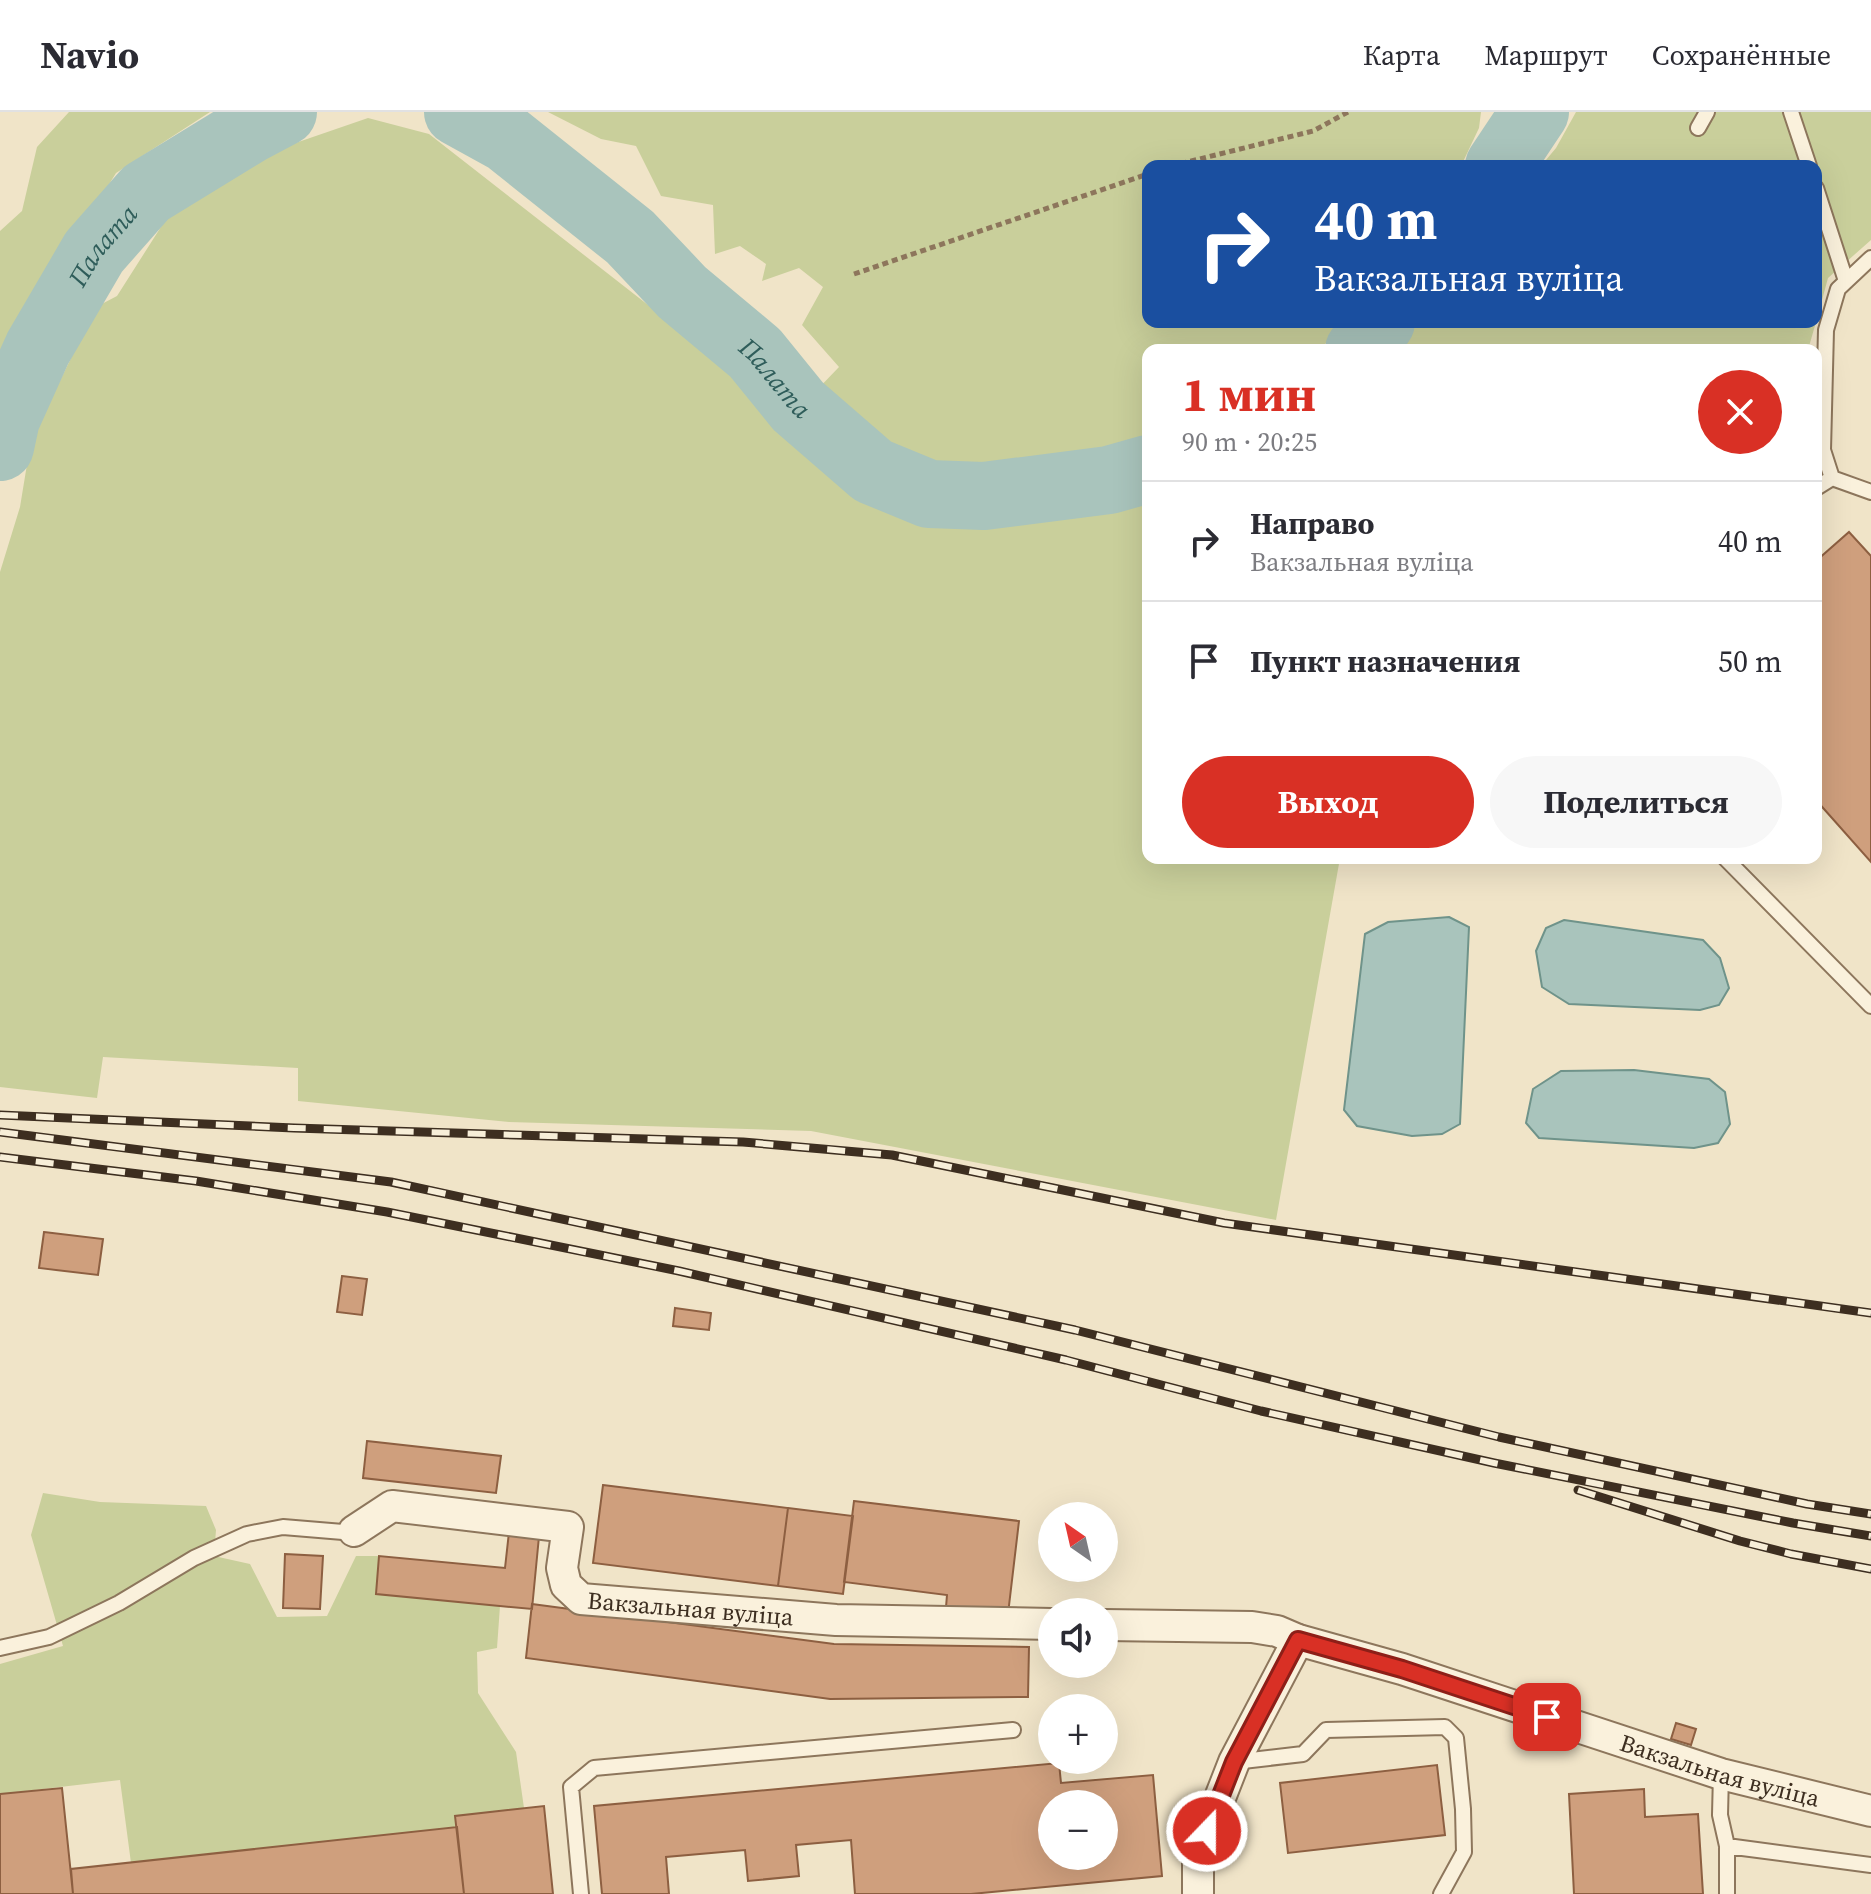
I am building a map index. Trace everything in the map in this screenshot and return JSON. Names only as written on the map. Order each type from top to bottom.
[{"type":"street","name":"Вакзальная вуліца","points":[[354,1531],[392,1506],[568,1527],[562,1568],[566,1585],[581,1599],[836,1620],[1038,1624]]},
{"type":"street","name":"Вакзальная вуліца","points":[[1118,1625],[1252,1627],[1277,1631],[1721,1774],[1871,1811]]},
{"type":"street","points":[[1198,1894],[1198,1854],[1234,1762],[1298,1640]]},
{"type":"lane","points":[[1698,128],[1707,112]]},
{"type":"lane","points":[[1791,112],[1807,160]]},
{"type":"lane","points":[[1822,207],[1846,281]]},
{"type":"lane","points":[[1832,478],[1823,450],[1826,330],[1838,289],[1871,258]]},
{"type":"lane","points":[[1822,484],[1832,478]]},
{"type":"lane","points":[[1832,478],[1871,492]]},
{"type":"lane","points":[[1731,864],[1871,1006]]},
{"type":"lane","points":[[0,1648],[49,1637],[119,1603],[194,1558],[247,1534],[283,1527],[354,1531]]},
{"type":"lane","points":[[1234,1762],[1303,1754],[1326,1730],[1445,1727],[1456,1738],[1464,1852],[1441,1894]]},
{"type":"lane","points":[[581,1894],[571,1787],[594,1768],[1013,1730]]},
{"type":"lane","points":[[1721,1774],[1720,1815],[1727,1846],[1727,1894]]},
{"type":"lane","points":[[1727,1846],[1871,1865]]},
{"type":"path","points":[[1195,160],[1313,131],[1348,112]]},
{"type":"path","points":[[854,274],[1142,176]]},
{"type":"green space","points":[[69,112],[210,112],[116,173],[44,290],[0,387],[0,231],[22,211],[37,147]]},
{"type":"green space","points":[[548,112],[1481,112],[1479,128],[1464,160],[1142,160],[1142,328],[1339,328],[1325,344],[1142,344],[1142,440],[1109,451],[1034,464],[970,467],[939,466],[888,450],[813,394],[839,367],[802,325],[823,287],[799,268],[762,281],[766,264],[740,246],[715,254],[713,205],[661,196],[636,146],[601,139]]},
{"type":"green space","points":[[1576,112],[1871,112],[1871,240],[1828,278],[1822,300],[1822,160],[1546,160]]},
{"type":"green space","points":[[368,118],[429,134],[716,358],[776,421],[853,487],[935,525],[1048,518],[1117,506],[1142,498],[1142,864],[1339,864],[1276,1220],[811,1131],[509,1122],[298,1101],[298,1068],[103,1057],[97,1098],[0,1087],[0,572],[20,507],[31,440],[96,307],[117,296],[166,219],[278,149]]},
{"type":"green space","points":[[1409,328],[1814,328],[1810,344],[1396,344]]},
{"type":"green space","points":[[43,1493],[100,1502],[206,1506],[216,1530],[214,1556],[250,1564],[277,1617],[327,1616],[356,1556],[379,1556],[376,1594],[500,1606],[497,1648],[477,1652],[478,1693],[516,1752],[524,1808],[456,1816],[457,1827],[131,1863],[120,1780],[0,1794],[0,1664],[63,1646],[31,1535]]},
{"type":"water","points":[[1449,917],[1469,927],[1460,1124],[1442,1134],[1412,1136],[1357,1126],[1344,1110],[1365,934],[1388,922]]},
{"type":"water","points":[[1564,920],[1703,940],[1720,958],[1729,988],[1719,1005],[1700,1010],[1569,1004],[1542,987],[1536,951],[1546,928]]},
{"type":"water","points":[[1634,1070],[1709,1079],[1725,1092],[1730,1124],[1718,1143],[1694,1148],[1539,1138],[1526,1123],[1533,1089],[1561,1071]]},
{"type":"building","points":[[1849,532],[1871,556],[1871,862],[1822,807],[1822,556]]},
{"type":"building","points":[[44,1232],[103,1239],[98,1275],[39,1268]]},
{"type":"building","points":[[342,1276],[367,1279],[362,1315],[337,1312]]},
{"type":"building","points":[[675,1308],[711,1313],[709,1330],[673,1326]]},
{"type":"building","points":[[367,1441],[501,1456],[496,1493],[363,1478]]},
{"type":"building","points":[[603,1485],[788,1508],[778,1586],[593,1563]]},
{"type":"building","points":[[854,1501],[1019,1521],[1008,1614],[946,1607],[947,1595],[844,1582]]},
{"type":"building","points":[[788,1508],[853,1516],[843,1594],[778,1586]]},
{"type":"building","points":[[510,1523],[540,1526],[532,1609],[376,1594],[379,1556],[505,1568]]},
{"type":"building","points":[[285,1554],[323,1556],[320,1609],[283,1608]]},
{"type":"building","points":[[532,1604],[834,1644],[1029,1647],[1028,1697],[830,1699],[526,1658]]},
{"type":"building","points":[[1676,1723],[1696,1729],[1691,1745],[1671,1739]]},
{"type":"building","points":[[1038,1765],[1038,1774],[1060,1774],[1061,1783],[1153,1775],[1162,1876],[971,1894],[855,1894],[851,1840],[796,1845],[799,1876],[748,1881],[745,1850],[666,1857],[669,1894],[602,1894],[594,1806]]},
{"type":"building","points":[[1437,1765],[1445,1835],[1288,1853],[1280,1783]]},
{"type":"building","points":[[62,1788],[73,1894],[0,1894],[0,1794]]},
{"type":"building","points":[[1644,1789],[1645,1817],[1698,1814],[1703,1894],[1574,1894],[1569,1794]]},
{"type":"building","points":[[544,1806],[553,1894],[464,1894],[455,1816]]},
{"type":"building","points":[[457,1827],[464,1894],[73,1894],[71,1869]]},
{"type":"waterway","name":"Палата","points":[[0,447],[6,419],[38,348],[94,252],[146,193],[283,112]]},
{"type":"waterway","name":"Палата","points":[[458,112],[507,139],[630,237],[682,292],[755,353],[798,406],[873,471],[929,494],[984,496],[1109,480],[1142,471]]},
{"type":"waterway","name":"Палата","points":[[1503,160],[1535,112]]},
{"type":"waterway","name":"Палата","points":[[1364,344],[1376,328]]},
{"type":"railway","points":[[0,1115],[743,1142],[892,1155],[1224,1223],[1871,1313]]},
{"type":"railway","points":[[0,1132],[391,1182],[1075,1330],[1499,1437],[1807,1504],[1871,1514]]},
{"type":"railway","points":[[0,1157],[196,1181],[387,1212],[679,1271],[1066,1360],[1261,1411],[1494,1463],[1871,1536]]},
{"type":"railway","points":[[1578,1490],[1740,1541],[1871,1569]]},
{"type":"route","points":[[1207,1831],[1234,1762],[1298,1640],[1402,1669],[1547,1717]]}]
